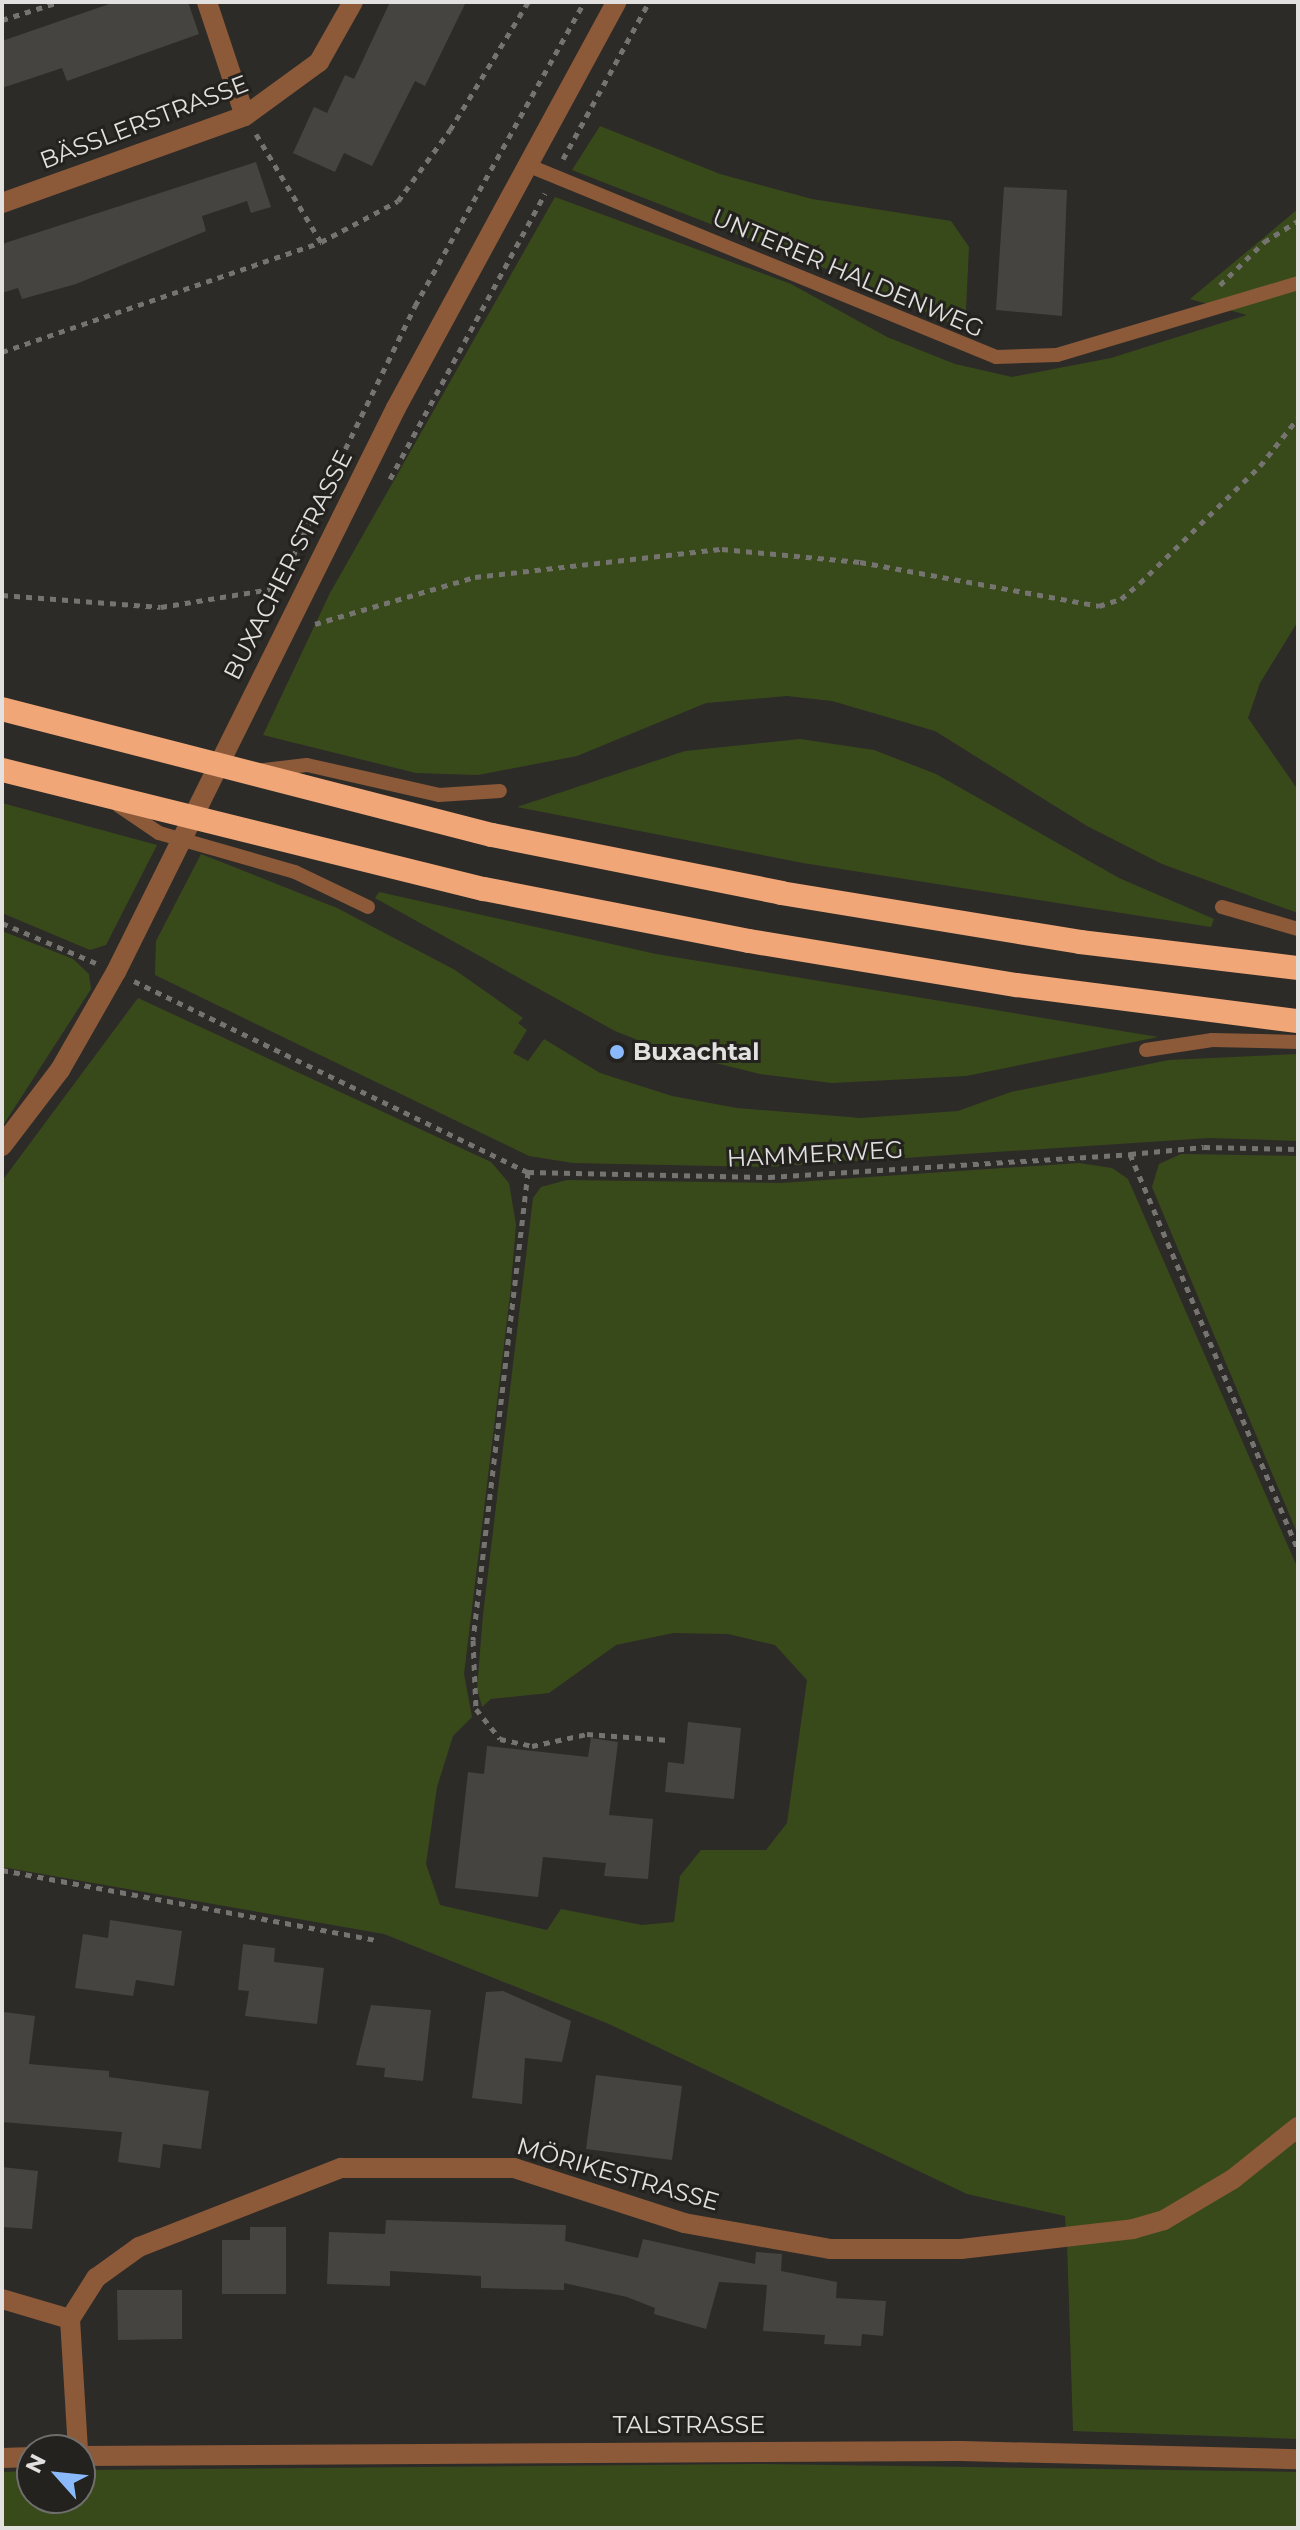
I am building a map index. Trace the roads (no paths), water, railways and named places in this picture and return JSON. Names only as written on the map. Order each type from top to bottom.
[{"type":"highway","points":[[2,709],[238,773],[492,835],[781,893],[1080,942],[1298,968]]},
{"type":"highway","points":[[2,770],[484,889],[749,941],[1016,985],[1298,1021]]},
{"type":"street","points":[[207,2],[245,116]]},
{"type":"street","name":"BÄSSLERSTRASSE","points":[[2,203],[245,116],[319,62],[353,2]]},
{"type":"street","name":"BUXACHER STRASSE","points":[[2,1146],[60,1070],[116,972],[253,692],[527,165],[616,2]]},
{"type":"street","name":"MÖRIKESTRASSE","points":[[70,2319],[96,2278],[139,2247],[341,2168],[514,2168],[684,2223],[830,2249],[961,2249],[1164,2220],[1221,2188],[1298,2127]]},
{"type":"street","points":[[2,2299],[70,2319],[77,2434]]},
{"type":"street","name":"TALSTRASSE","points":[[96,2456],[961,2451],[1298,2459]]},
{"type":"lane","name":"UNTERER HALDENWEG","points":[[527,165],[996,357],[1057,355],[1298,283]]},
{"type":"lane","points":[[238,773],[307,765],[439,795],[500,791]]},
{"type":"lane","points":[[98,792],[159,833],[295,872],[368,907]]},
{"type":"lane","points":[[1222,907],[1298,929]]},
{"type":"lane","points":[[1146,1050],[1212,1040],[1298,1042]]},
{"type":"place","name":"Buxachtal","points":[[617,1052]]}]
